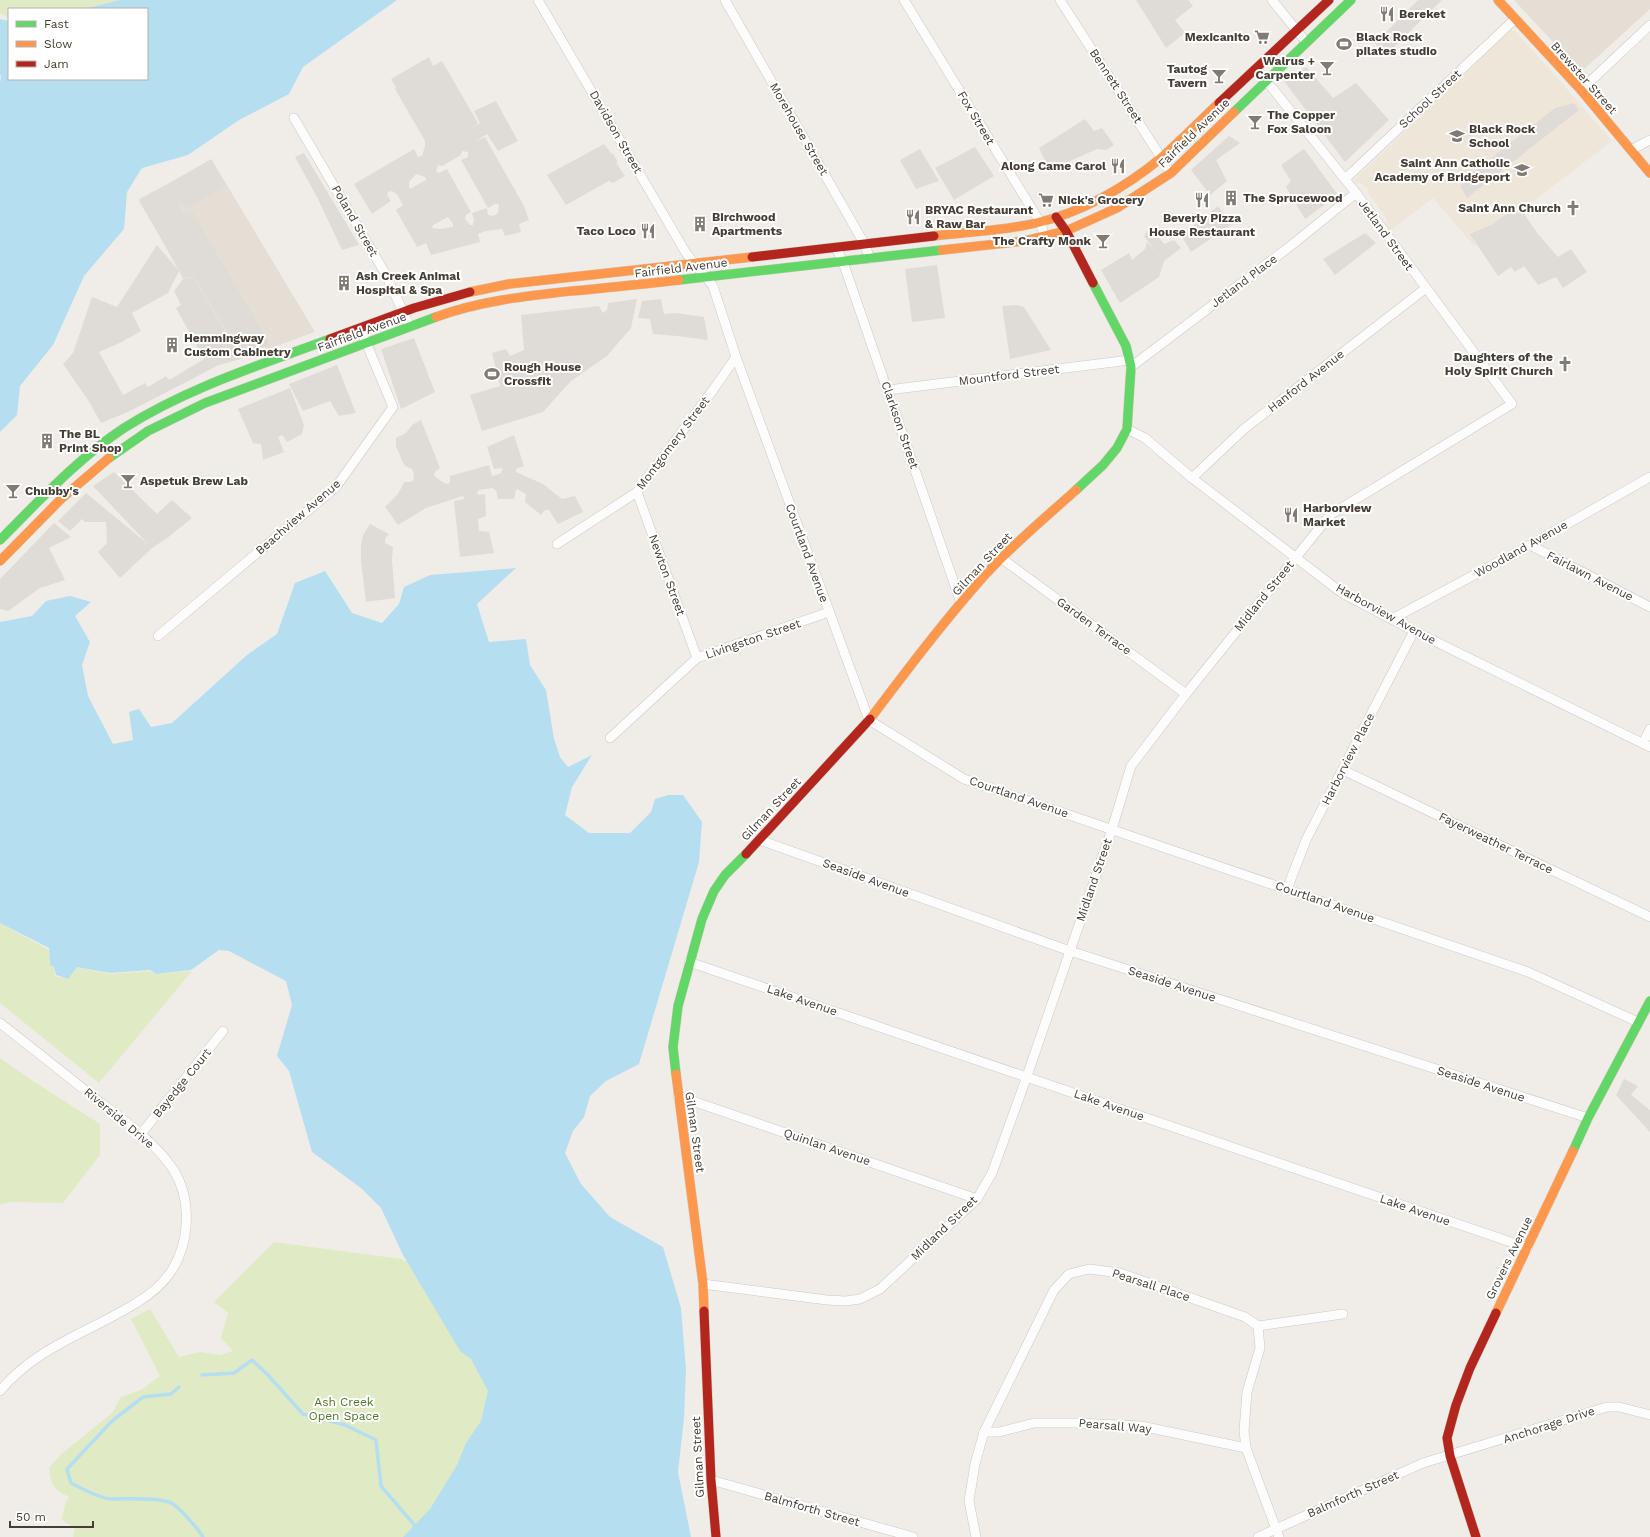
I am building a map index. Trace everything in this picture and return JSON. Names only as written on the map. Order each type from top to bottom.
[{"type":"main road","name":"Fairfield Avenue","points":[[0,540],[45,494],[77,465],[123,429],[164,406],[262,364],[451,296],[509,284],[999,229],[1040,222],[1096,201],[1131,181],[1161,158],[1329,0]]},
{"type":"main road","name":"Fairfield Avenue","points":[[0,561],[65,495],[95,469],[130,442],[184,412],[243,388],[449,312],[485,303],[511,299],[1024,241],[1066,231],[1117,208],[1171,173],[1267,79],[1351,0]]},
{"type":"main road","name":"Brewster Street","points":[[1498,0],[1580,90],[1650,173]]},
{"type":"main road","name":"Gilman Street","points":[[716,1537],[711,1480],[702,1284],[673,1047],[679,998],[702,919],[714,892],[725,875],[760,840],[869,720],[924,648],[1001,558],[1103,465],[1117,448],[1127,429],[1130,364],[1126,346],[1066,231],[1056,217]]},
{"type":"main road","points":[[615,272],[617,287]]},
{"type":"main road","points":[[509,284],[511,299]]},
{"type":"main road","points":[[262,364],[268,379]]},
{"type":"main road","points":[[236,374],[243,388]]},
{"type":"main road","points":[[123,429],[130,442]]},
{"type":"main road","name":"Grovers Avenue","points":[[1476,1537],[1450,1456],[1446,1438],[1456,1405],[1489,1328],[1588,1118],[1650,1001]]},
{"type":"street","name":"Davidson Street","points":[[538,0],[686,253],[695,263]]},
{"type":"street","name":"Morehouse Street","points":[[725,0],[865,245],[870,259]]},
{"type":"street","name":"Fox Street","points":[[904,0],[1040,222],[1045,237]]},
{"type":"street","name":"Bennett Street","points":[[1060,0],[1171,173]]},
{"type":"street","points":[[1272,0],[1306,42]]},
{"type":"street","name":"School Street","points":[[1345,179],[1515,19]]},
{"type":"street","points":[[1580,90],[1650,25]]},
{"type":"street","name":"Jetland Street","points":[[1257,68],[1356,193],[1512,404]]},
{"type":"street","name":"Poland Street","points":[[294,118],[385,273],[410,327]]},
{"type":"street","points":[[1631,150],[1650,140]]},
{"type":"street","name":"Jetland Place","points":[[1130,364],[1287,248],[1356,193]]},
{"type":"street","name":"Clarkson Street","points":[[836,248],[843,262],[962,603]]},
{"type":"street","name":"Courtland Avenue","points":[[695,263],[713,286],[736,357],[862,705],[869,720],[964,779],[1528,972],[1638,1022]]},
{"type":"street","name":"Hanford Avenue","points":[[1192,478],[1244,429],[1426,288]]},
{"type":"street","name":"Beachview Avenue","points":[[158,636],[336,487],[393,408],[360,328]]},
{"type":"street","name":"Montgomery Street","points":[[557,544],[637,492],[736,357]]},
{"type":"street","name":"Mountford Street","points":[[888,390],[1130,364]]},
{"type":"street","name":"Midland Street","points":[[702,1284],[827,1300],[846,1301],[860,1299],[880,1289],[977,1199],[992,1173],[1112,829],[1131,766],[1186,694],[1330,515],[1512,404]]},
{"type":"street","name":"Harborview Avenue","points":[[1127,429],[1144,438],[1192,478],[1342,593],[1414,631],[1646,745]]},
{"type":"street","name":"Woodland Avenue","points":[[1392,619],[1530,545],[1650,477]]},
{"type":"street","name":"Newton Street","points":[[637,492],[698,658]]},
{"type":"street","name":"Fairlawn Avenue","points":[[1530,545],[1650,607]]},
{"type":"street","name":"Garden Terrace","points":[[1001,558],[1186,694]]},
{"type":"street","name":"Livingston Street","points":[[610,738],[698,658],[829,612]]},
{"type":"street","name":"Harborview Place","points":[[1287,889],[1306,840],[1414,631]]},
{"type":"street","points":[[1646,745],[1650,729]]},
{"type":"street","name":"Fayerweather Terrace","points":[[1343,770],[1650,917]]},
{"type":"street","name":"Seaside Avenue","points":[[760,840],[1070,951],[1588,1118]]},
{"type":"street","name":"Lake Avenue","points":[[689,962],[1528,1248]]},
{"type":"street","name":"Riverside Drive","points":[[0,1023],[141,1134],[173,1170],[184,1196],[186,1213],[184,1242],[171,1271],[154,1291],[136,1303],[60,1343],[33,1360],[8,1381],[0,1391]]},
{"type":"street","name":"Bayedge Court","points":[[141,1134],[223,1031]]},
{"type":"street","name":"Quinlan Avenue","points":[[678,1096],[977,1199]]},
{"type":"street","name":"Pearsall Place","points":[[976,1537],[969,1501],[975,1464],[984,1432],[1054,1290],[1069,1274],[1089,1269],[1120,1273],[1245,1317],[1258,1326]]},
{"type":"street","points":[[1278,1533],[1246,1448],[1244,1431],[1248,1392],[1260,1348],[1258,1326],[1343,1314]]},
{"type":"street","name":"Anchorage Drive","points":[[1450,1456],[1607,1407],[1619,1407],[1650,1415]]},
{"type":"street","name":"Pearsall Way","points":[[984,1432],[999,1432],[1034,1423],[1077,1423],[1141,1426],[1246,1448]]},
{"type":"street","name":"Balmforth Street","points":[[1258,1537],[1278,1533],[1423,1463],[1450,1456]]},
{"type":"street","name":"Balmforth Street","points":[[711,1480],[913,1537]]},
{"type":"shaded area","points":[[1136,0],[1188,0],[1193,6],[1175,20],[1185,33],[1166,48]]},
{"type":"shaded area","points":[[1418,0],[1442,0],[1386,55],[1375,43]]},
{"type":"shaded area","points":[[1514,0],[1650,0],[1650,9],[1581,72]]},
{"type":"shaded area","points":[[1511,30],[1515,31],[1612,141],[1474,246],[1433,198],[1390,231],[1387,227],[1386,218],[1368,193],[1368,189],[1363,184],[1355,183],[1354,180]]},
{"type":"shaded area","points":[[429,57],[433,66],[442,61],[478,123],[470,129],[480,123],[474,111],[496,101],[518,141],[498,151],[487,134],[476,141],[485,137],[524,206],[529,220],[519,224],[521,232],[505,236],[502,229],[486,231],[478,234],[480,242],[431,255],[426,243],[417,247],[396,210],[403,205],[397,194],[392,191],[388,192],[387,195],[391,201],[372,214],[354,184],[414,149],[418,157],[422,156],[425,146],[425,141],[395,89],[396,87],[391,79]],"holes":[[[462,151],[468,152],[468,157],[461,160],[488,208],[495,204],[498,204],[499,206],[498,213],[493,216],[488,215],[487,208],[472,213],[474,220],[473,225],[470,225],[465,219],[466,215],[471,212],[447,169],[439,173],[436,171],[438,165],[442,166],[461,155]],[[416,174],[425,177],[426,180],[410,189],[409,182]],[[448,217],[453,224],[453,227],[440,229],[432,228],[433,225]]]},
{"type":"shaded area","points":[[1306,67],[1333,98],[1356,83],[1389,120],[1345,162],[1284,81]]},
{"type":"shaded area","points":[[1574,103],[1579,110],[1467,198],[1460,186],[1470,175],[1555,108]]},
{"type":"shaded area","points":[[1085,119],[1094,131],[1102,128],[1114,145],[1106,150],[1097,149],[1050,170],[1039,148]]},
{"type":"shaded area","points":[[1229,136],[1240,143],[1216,160],[1227,181],[1210,195],[1191,170]]},
{"type":"shaded area","points":[[604,144],[613,154],[618,162],[616,163],[625,176],[613,183],[609,181],[566,205],[547,175]]},
{"type":"shaded area","points":[[975,147],[994,176],[954,200],[935,168]]},
{"type":"shaded area","points":[[920,149],[939,181],[916,189],[900,160]]},
{"type":"shaded area","points":[[1304,149],[1338,195],[1305,219],[1286,187],[1291,181],[1281,165]]},
{"type":"shaded area","points":[[304,153],[359,245],[342,250],[318,199],[295,157]]},
{"type":"shaded area","points":[[211,159],[226,186],[186,209],[182,201],[178,205],[184,215],[192,211],[271,346],[242,355],[193,275],[184,277],[139,201]]},
{"type":"shaded area","points":[[212,160],[315,332],[241,359],[194,278],[183,279],[139,199]]},
{"type":"shaded area","points":[[1518,205],[1538,234],[1558,257],[1571,249],[1587,272],[1563,288],[1556,277],[1538,285],[1524,266],[1515,272],[1511,267],[1498,276],[1470,234],[1493,224]]},
{"type":"shaded area","points":[[1218,206],[1231,225],[1191,252],[1182,237],[1195,224]]},
{"type":"shaded area","points":[[1150,227],[1164,244],[1174,240],[1181,248],[1164,261],[1159,277],[1120,303],[1101,270],[1129,253],[1132,260],[1145,249],[1147,242],[1156,252],[1144,236]]},
{"type":"shaded area","points":[[1365,233],[1376,243],[1335,275],[1323,259]]},
{"type":"shaded area","points":[[157,245],[179,271],[168,293],[132,313],[141,331],[122,342],[99,352],[123,395],[145,383],[148,387],[166,376],[169,380],[204,359],[176,308],[181,305],[174,291],[183,279],[194,278],[241,359],[219,365],[128,412],[101,423],[88,400],[63,364],[73,353],[92,297],[117,307]]},
{"type":"shaded area","points":[[937,265],[945,318],[912,322],[905,269]]},
{"type":"shaded area","points":[[637,299],[631,328],[607,356],[571,381],[543,412],[482,431],[470,395],[500,386],[492,353],[506,349],[510,356],[524,350],[521,315],[599,306],[603,313],[607,310],[608,303]]},
{"type":"shaded area","points":[[661,299],[664,314],[676,313],[704,317],[708,340],[653,334],[650,319],[638,318],[642,301]]},
{"type":"shaded area","points":[[1016,305],[1024,307],[1051,350],[1010,359],[1002,306]]},
{"type":"shaded area","points":[[414,338],[435,392],[401,409],[381,349]]},
{"type":"shaded area","points":[[337,365],[356,413],[339,416],[330,401],[303,411],[289,384]]},
{"type":"shaded area","points":[[290,388],[304,425],[302,434],[287,442],[282,435],[278,437],[284,452],[263,460],[261,444],[253,443],[238,409]]},
{"type":"shaded area","points":[[421,420],[440,468],[435,472],[434,476],[444,483],[448,484],[450,482],[450,476],[489,465],[492,476],[500,474],[503,468],[494,469],[487,447],[514,435],[524,466],[516,469],[516,472],[543,484],[562,499],[575,496],[583,512],[558,524],[549,510],[545,510],[541,515],[525,502],[526,494],[517,489],[514,499],[498,499],[496,491],[493,488],[479,490],[477,493],[478,495],[485,494],[486,516],[478,519],[479,531],[489,532],[494,553],[460,557],[454,501],[464,499],[463,496],[426,508],[398,525],[385,507],[398,494],[404,482],[413,481],[414,474],[412,469],[405,466],[403,463],[396,446],[396,438],[406,433],[412,425]]},
{"type":"shaded area","points":[[114,472],[157,514],[172,500],[192,518],[152,548],[120,578],[98,552],[107,543],[106,522],[85,522],[82,519],[70,531],[58,521],[86,493],[148,544],[93,486]]},
{"type":"shaded area","points":[[54,523],[71,537],[49,548],[65,580],[40,588],[8,611],[0,609],[0,579]]},
{"type":"shaded area","points":[[370,524],[389,534],[385,539],[385,543],[393,547],[392,560],[395,598],[366,602],[361,561],[361,545],[363,535]]},
{"type":"shaded area","points":[[1624,1079],[1638,1086],[1631,1095],[1650,1110],[1650,1132],[1616,1095]]},
{"type":"green space","points":[[0,0],[228,0],[148,9],[8,8],[8,17],[0,13]]},
{"type":"green space","points":[[0,923],[49,950],[50,965],[54,967],[55,976],[68,979],[77,967],[110,974],[150,971],[156,974],[192,971],[99,1083],[0,1003]]},
{"type":"green space","points":[[0,1058],[100,1124],[100,1155],[63,1203],[9,1202],[0,1205]]},
{"type":"green space","name":"Ash Creek Open Space","points":[[274,1242],[402,1259],[404,1261],[418,1261],[495,1394],[426,1537],[73,1537],[75,1528],[62,1520],[65,1504],[69,1497],[56,1489],[52,1483],[49,1468],[60,1455],[112,1413],[121,1397],[141,1390],[160,1376],[131,1319],[150,1309],[179,1357],[200,1352],[220,1355],[233,1351],[221,1338],[228,1313],[214,1302]]},
{"type":"water","points":[[120,0],[397,0],[303,67],[289,94],[239,120],[188,155],[142,168],[127,192],[124,229],[84,276],[53,345],[20,386],[17,415],[0,432],[0,19],[8,21],[8,80],[148,80],[148,8],[88,8]]},
{"type":"water","points":[[516,568],[477,604],[489,642],[526,639],[530,665],[546,690],[554,739],[560,757],[568,767],[592,755],[572,787],[565,815],[589,833],[630,833],[651,812],[655,799],[668,795],[683,795],[702,822],[699,862],[639,1064],[606,1081],[590,1096],[584,1117],[573,1131],[565,1153],[581,1184],[610,1217],[663,1247],[681,1308],[686,1370],[684,1418],[678,1472],[691,1537],[403,1537],[430,1509],[457,1465],[466,1443],[481,1421],[488,1391],[471,1359],[460,1351],[403,1255],[381,1208],[361,1188],[312,1152],[289,1071],[277,1056],[292,1005],[286,981],[229,951],[219,950],[191,970],[156,974],[150,970],[110,973],[77,967],[68,979],[56,975],[54,967],[50,965],[49,948],[0,923],[0,622],[32,616],[46,601],[70,596],[91,602],[75,616],[90,642],[82,665],[88,696],[113,744],[133,740],[129,712],[139,709],[151,727],[172,723],[247,655],[277,634],[295,583],[325,571],[352,613],[382,623],[399,604],[404,587],[430,575]]},
{"type":"waterway","points":[[202,1375],[234,1373],[252,1360],[267,1374],[303,1414],[345,1425],[376,1440],[381,1486],[417,1528]]},
{"type":"waterway","points":[[179,1387],[171,1394],[143,1397],[112,1421],[67,1469],[71,1483],[101,1497],[111,1499],[156,1499],[169,1502],[177,1507],[187,1517],[203,1537]]},
{"type":"traffic: fast","points":[[1234,112],[1351,0]]},
{"type":"traffic: fast","points":[[679,280],[942,250]]},
{"type":"traffic: fast","points":[[1076,490],[1103,465],[1117,448],[1127,429],[1131,367],[1126,346],[1093,283]]},
{"type":"traffic: fast","points":[[109,458],[148,431],[205,403],[436,317]]},
{"type":"traffic: fast","points":[[0,540],[74,467],[124,428],[198,389],[330,339]]},
{"type":"traffic: fast","points":[[676,1074],[673,1047],[678,1006],[702,919],[714,891],[725,875],[746,854]]},
{"type":"traffic: fast","points":[[1573,1151],[1588,1118],[1650,1001]]},
{"type":"traffic: slow","points":[[1498,0],[1581,90],[1650,173]]},
{"type":"traffic: slow","points":[[934,236],[1023,226],[1053,219],[1086,206],[1118,189],[1147,169],[1161,158],[1219,103]]},
{"type":"traffic: slow","points":[[942,250],[1024,241],[1066,231],[1117,208],[1171,173],[1234,112]]},
{"type":"traffic: slow","points":[[470,292],[509,284],[752,257]]},
{"type":"traffic: slow","points":[[436,317],[452,311],[520,297],[679,280]]},
{"type":"traffic: slow","points":[[0,561],[62,498],[109,458]]},
{"type":"traffic: slow","points":[[870,719],[940,628],[984,576],[1017,543],[1076,490]]},
{"type":"traffic: slow","points":[[676,1074],[703,1284],[704,1311]]},
{"type":"traffic: slow","points":[[1496,1313],[1573,1151]]},
{"type":"traffic: jam","points":[[1219,103],[1329,0]]},
{"type":"traffic: jam","points":[[1056,217],[1066,231],[1093,283]]},
{"type":"traffic: jam","points":[[752,257],[934,236]]},
{"type":"traffic: jam","points":[[330,339],[414,308],[470,292]]},
{"type":"traffic: jam","points":[[746,854],[870,719]]},
{"type":"traffic: jam","points":[[704,1311],[711,1480],[716,1537]]},
{"type":"traffic: jam","points":[[1476,1537],[1450,1456],[1447,1438],[1456,1405],[1470,1368],[1496,1313]]},
{"type":"place","name":"Bereket","points":[[1387,14]]},
{"type":"place","name":"Mexicanito","points":[[1262,37]]},
{"type":"place","name":"Black Rock pilates studio","points":[[1344,44]]},
{"type":"place","name":"Walrus + Carpenter","points":[[1327,68]]},
{"type":"place","name":"Tautog Tavern","points":[[1219,76]]},
{"type":"place","name":"The Copper Fox Saloon","points":[[1255,122]]},
{"type":"place","name":"Black Rock School","points":[[1457,136]]},
{"type":"place","name":"Along Came Carol","points":[[1118,166]]},
{"type":"place","name":"Saint Ann Catholic Academy of Bridgeport","points":[[1522,170]]},
{"type":"place","name":"The Sprucewood","points":[[1231,198]]},
{"type":"place","name":"Nick's Grocery","points":[[1046,200]]},
{"type":"place","name":"Beverly Pizza House Restaurant","points":[[1202,200]]},
{"type":"place","name":"Saint Ann Church","points":[[1573,208]]},
{"type":"place","name":"BRYAC Restaurant & Raw Bar","points":[[913,217]]},
{"type":"place","name":"Birchwood Apartments","points":[[700,224]]},
{"type":"place","name":"Taco Loco","points":[[648,231]]},
{"type":"place","name":"The Crafty Monk","points":[[1103,241]]},
{"type":"place","name":"Ash Creek Animal Hospital & Spa","points":[[344,283]]},
{"type":"place","name":"Hemmingway Custom Cabinetry","points":[[172,345]]},
{"type":"place","name":"Daughters of the Holy Spirit Church","points":[[1565,364]]},
{"type":"place","name":"Rough House Crossfit","points":[[492,374]]},
{"type":"place","name":"The BL Print Shop","points":[[47,441]]},
{"type":"place","name":"Aspetuk Brew Lab","points":[[128,481]]},
{"type":"place","name":"Chubby's","points":[[13,491]]},
{"type":"place","name":"Harborview Market","points":[[1291,515]]}]
